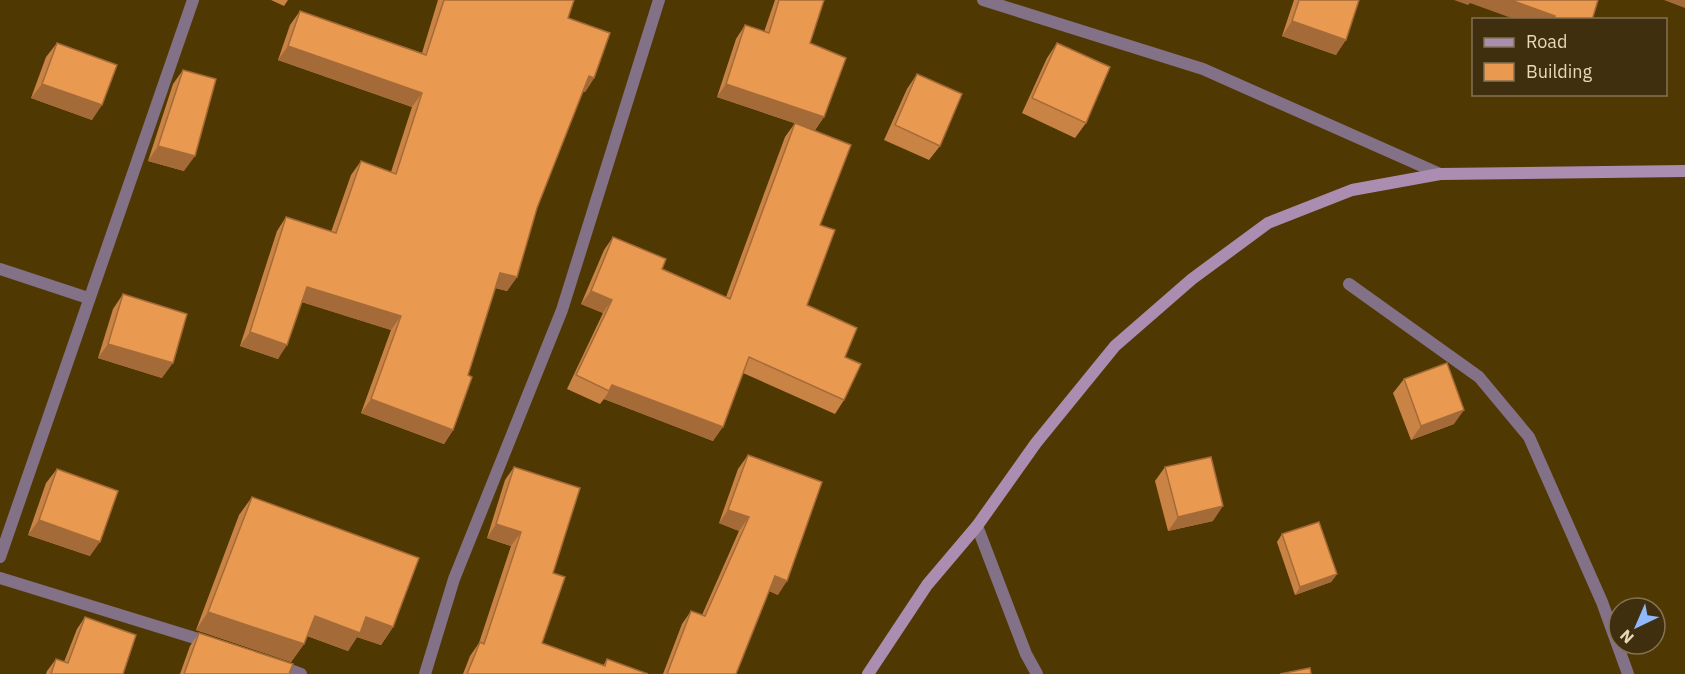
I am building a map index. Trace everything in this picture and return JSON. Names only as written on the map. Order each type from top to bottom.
[{"type":"main road","points":[[868,674],[927,585],[977,526],[1036,443],[1115,346],[1192,279],[1268,223],[1352,190],[1440,174],[1685,171]]},
{"type":"street","points":[[0,557],[193,0]]},
{"type":"street","points":[[425,674],[454,579],[562,310],[659,0]]},
{"type":"street","points":[[982,0],[1203,69],[1440,174]]},
{"type":"street","points":[[0,268],[88,298]]},
{"type":"street","points":[[1349,284],[1479,377],[1529,437],[1602,602],[1628,674]]},
{"type":"street","points":[[977,526],[1026,654],[1037,674]]},
{"type":"street","points":[[0,578],[220,646]]},
{"type":"street","points":[[262,660],[301,674]]},
{"type":"building","points":[[444,0],[574,0],[568,18],[610,33],[594,78],[589,76],[537,208],[517,277],[500,273],[468,375],[472,377],[453,430],[371,399],[401,316],[307,287],[287,345],[250,332],[286,217],[336,233],[361,161],[396,174],[422,93],[288,46],[300,11],[426,55]]},
{"type":"building","points":[[779,0],[824,0],[810,43],[846,58],[824,117],[726,84],[745,25],[769,33]]},
{"type":"building","points":[[1299,0],[1359,0],[1346,40],[1292,21]]},
{"type":"building","points":[[1511,0],[1598,0],[1593,18],[1554,18],[1555,16]]},
{"type":"building","points":[[57,43],[117,65],[102,105],[42,84]]},
{"type":"building","points":[[1057,43],[1110,67],[1086,123],[1032,98]]},
{"type":"building","points":[[183,70],[216,79],[195,156],[158,146]]},
{"type":"building","points":[[917,74],[962,94],[940,146],[895,125]]},
{"type":"building","points":[[795,123],[851,145],[820,225],[835,230],[807,305],[857,328],[845,357],[861,364],[844,400],[749,357],[723,427],[612,385],[609,391],[576,375],[612,300],[591,291],[613,237],[666,259],[662,269],[730,299]]},
{"type":"building","points":[[123,294],[187,314],[173,363],[108,344]]},
{"type":"building","points":[[1447,363],[1464,410],[1421,426],[1404,379]]},
{"type":"building","points":[[748,455],[822,482],[787,581],[775,576],[736,674],[667,674],[691,611],[705,616],[749,517],[728,510]]},
{"type":"building","points":[[1211,457],[1223,506],[1178,517],[1165,467]]},
{"type":"building","points":[[514,467],[580,488],[553,573],[565,577],[542,643],[605,666],[607,659],[648,674],[467,674],[480,642],[484,644],[521,532],[496,524]]},
{"type":"building","points":[[57,469],[118,491],[100,542],[39,520]]},
{"type":"building","points":[[252,497],[419,558],[393,627],[366,617],[360,633],[315,616],[304,644],[208,612]]},
{"type":"building","points":[[1319,522],[1337,574],[1300,587],[1282,534]]},
{"type":"building","points":[[85,617],[136,635],[123,674],[51,674],[56,659],[68,663]]},
{"type":"building","points":[[199,633],[293,664],[289,674],[184,674]]},
{"type":"building","points":[[1310,668],[1311,674],[1280,674]]}]
